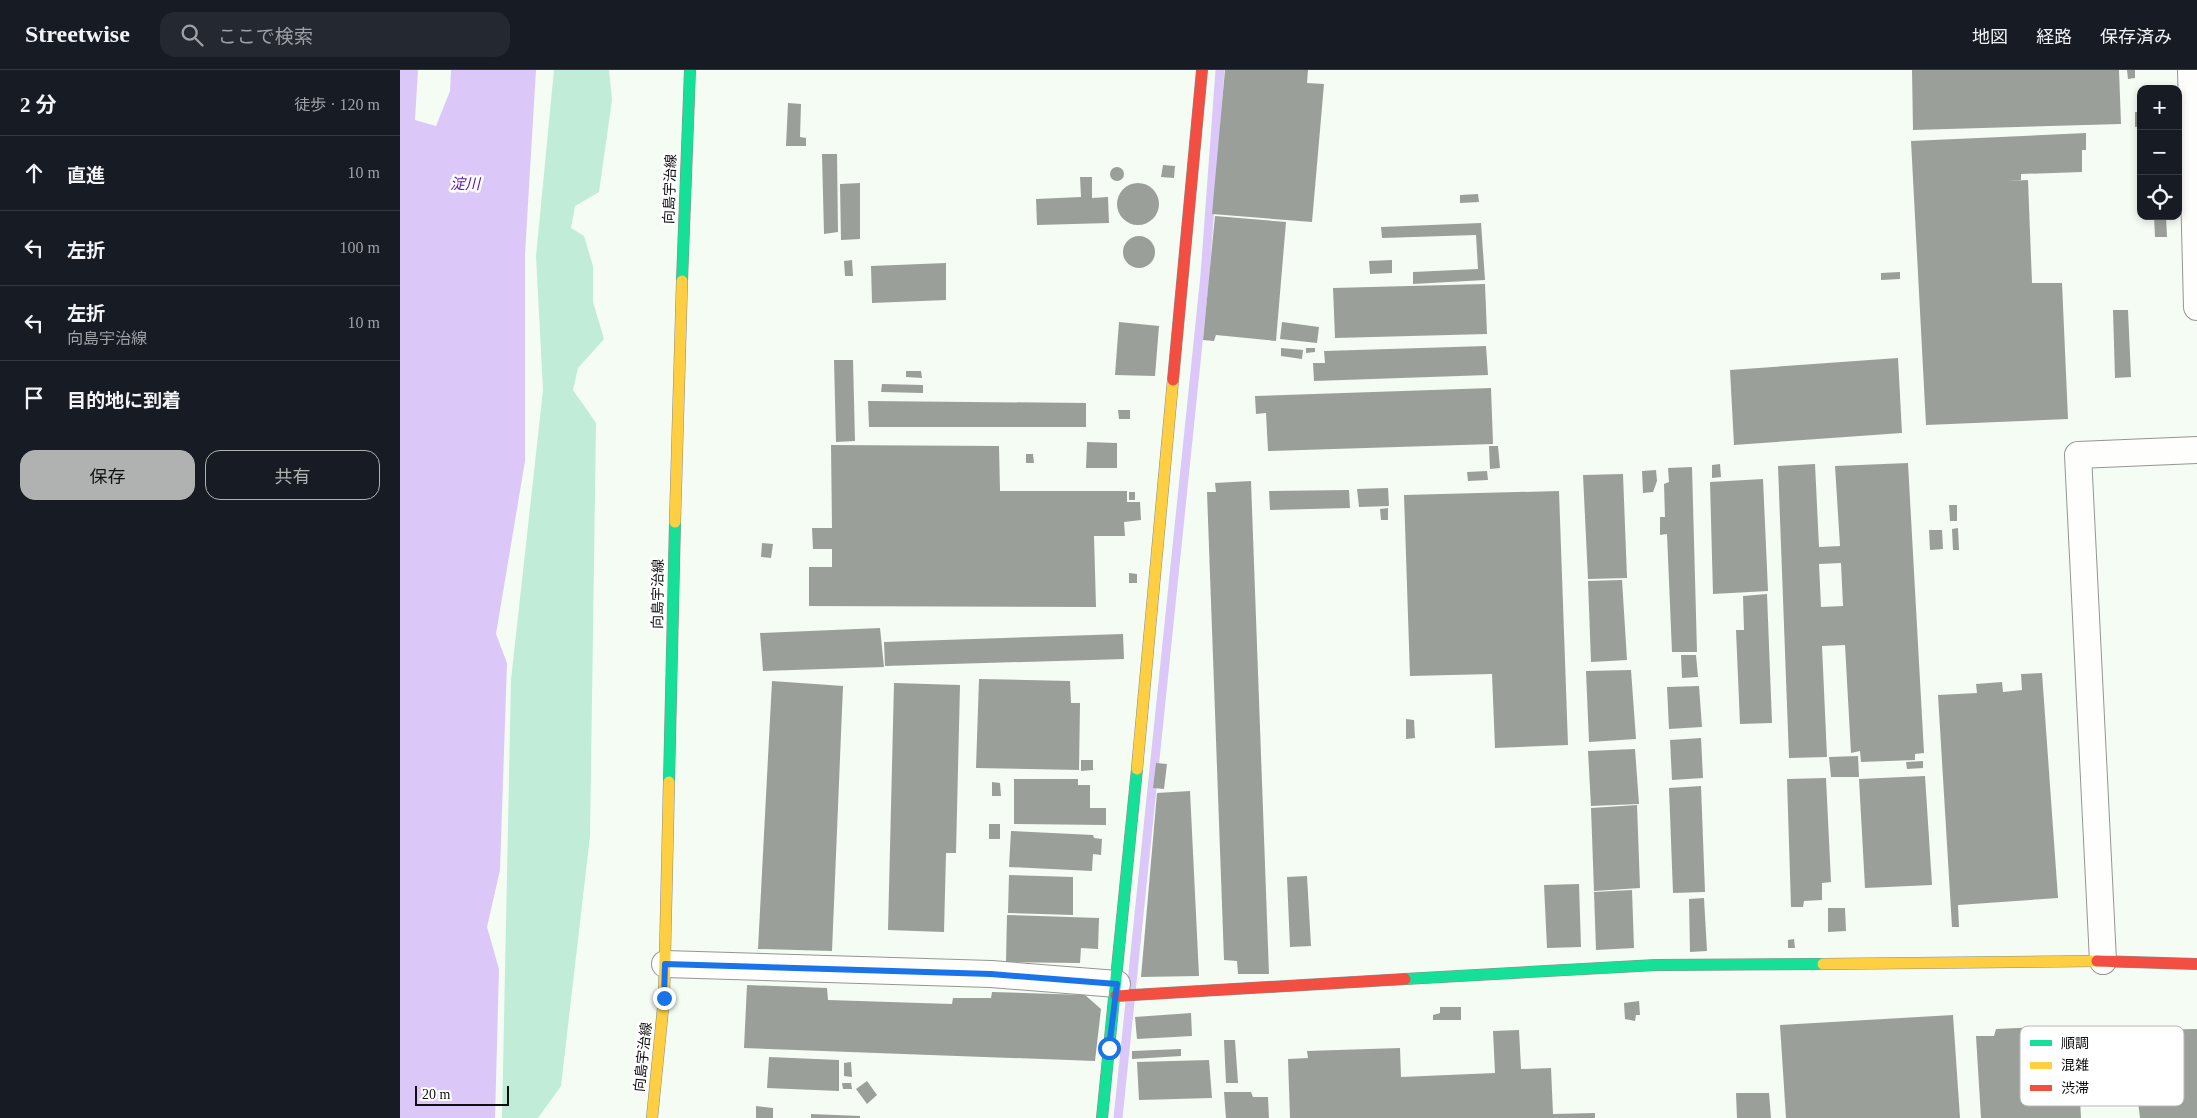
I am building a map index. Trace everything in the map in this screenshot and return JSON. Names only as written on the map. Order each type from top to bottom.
[{"type":"street","name":"向島宇治線","points":[[652,1118],[664,998],[679,358],[690,70]]},
{"type":"street","points":[[1102,1118],[1117,992],[1202,70]]},
{"type":"street","points":[[2191,70],[2197,307]]},
{"type":"street","points":[[2103,962],[2078,455],[2197,450]]},
{"type":"street","points":[[665,964],[991,974],[1117,992],[1152,994],[1656,965],[2103,962],[2197,964]]},
{"type":"green space","points":[[554,70],[609,70],[612,100],[599,192],[575,206],[571,228],[584,236],[593,266],[593,302],[604,339],[578,368],[573,390],[596,423],[590,836],[561,1086],[538,1118],[502,1118],[511,680],[543,390],[536,256]]},
{"type":"water","name":"淀川","points":[[400,70],[418,70],[415,120],[436,126],[450,91],[451,70],[536,70],[525,254],[525,461],[496,634],[507,663],[500,870],[487,927],[499,969],[495,1118],[400,1118]]},
{"type":"building","points":[[1225,70],[1308,70],[1307,83],[1324,84],[1312,222],[1212,214]]},
{"type":"building","points":[[1912,70],[2119,70],[2121,124],[1913,130]]},
{"type":"building","points":[[2127,70],[2135,70],[2135,78],[2128,79]]},
{"type":"building","points":[[788,103],[801,104],[800,137],[806,138],[806,146],[786,146]]},
{"type":"building","points":[[2135,112],[2137,112],[2137,127],[2135,127]]},
{"type":"building","points":[[2086,133],[2086,150],[2082,150],[2082,172],[2021,174],[2021,180],[2007,181],[2028,180],[2032,283],[2062,283],[2068,419],[1926,425],[1911,141]]},
{"type":"building","points":[[822,154],[837,154],[838,232],[824,234]]},
{"type":"building","points":[[1163,165],[1175,166],[1174,178],[1161,177]]},
{"type":"building","points":[[1114,167],[1120,167],[1124,174],[1120,181],[1114,181],[1110,177],[1110,171]]},
{"type":"building","points":[[1080,177],[1092,177],[1092,198],[1108,197],[1109,223],[1037,225],[1036,199],[1081,197]]},
{"type":"building","points":[[860,183],[860,239],[841,240],[840,184]]},
{"type":"building","points":[[1138,183],[1153,189],[1159,204],[1153,219],[1138,225],[1123,219],[1117,204],[1123,189]]},
{"type":"building","points":[[1478,194],[1479,202],[1460,203],[1460,195]]},
{"type":"building","points":[[1215,216],[1286,222],[1276,341],[1216,335],[1214,341],[1203,340]]},
{"type":"building","points":[[2154,220],[2166,220],[2167,237],[2155,237]]},
{"type":"building","points":[[1481,223],[1485,280],[1413,284],[1413,272],[1478,269],[1476,235],[1382,238],[1381,227]]},
{"type":"building","points":[[1139,236],[1151,240],[1155,252],[1151,264],[1139,268],[1127,264],[1123,252],[1127,240]]},
{"type":"building","points":[[852,260],[853,276],[845,276],[844,261]]},
{"type":"building","points":[[1392,260],[1392,273],[1370,274],[1369,261]]},
{"type":"building","points":[[946,263],[946,300],[872,303],[871,266]]},
{"type":"building","points":[[1900,272],[1900,279],[1881,280],[1881,273]]},
{"type":"building","points":[[1485,284],[1487,334],[1335,338],[1333,288]]},
{"type":"building","points":[[2113,310],[2128,310],[2131,377],[2115,378]]},
{"type":"building","points":[[1119,322],[1159,326],[1155,376],[1115,375]]},
{"type":"building","points":[[1282,322],[1319,327],[1317,343],[1280,339]]},
{"type":"building","points":[[1486,346],[1488,375],[1314,381],[1313,363],[1325,363],[1324,351]]},
{"type":"building","points":[[1281,348],[1303,350],[1302,359],[1281,356]]},
{"type":"building","points":[[1306,348],[1315,348],[1315,352],[1306,353]]},
{"type":"building","points":[[1898,358],[1902,433],[1734,445],[1730,370]]},
{"type":"building","points":[[834,360],[853,360],[855,441],[836,442]]},
{"type":"building","points":[[906,371],[921,371],[922,378],[906,377]]},
{"type":"building","points":[[882,384],[923,385],[923,393],[881,392]]},
{"type":"building","points":[[1491,388],[1493,444],[1268,451],[1266,413],[1256,414],[1255,396]]},
{"type":"building","points":[[868,401],[1086,403],[1086,427],[869,427]]},
{"type":"building","points":[[1118,410],[1130,410],[1130,419],[1119,419]]},
{"type":"building","points":[[1087,442],[1117,443],[1117,468],[1086,468]]},
{"type":"building","points":[[831,445],[999,446],[1000,491],[1127,491],[1127,502],[1140,502],[1141,520],[1124,522],[1125,536],[1094,536],[1096,607],[809,606],[809,567],[832,567],[832,549],[813,549],[812,528],[832,528]]},
{"type":"building","points":[[1489,446],[1498,446],[1500,468],[1490,469]]},
{"type":"building","points":[[1026,454],[1033,454],[1034,463],[1026,463]]},
{"type":"building","points":[[1908,463],[1924,753],[1915,754],[1915,760],[1861,762],[1860,751],[1851,753],[1845,645],[1822,646],[1827,757],[1789,758],[1778,466],[1815,464],[1819,547],[1840,546],[1835,466]],"holes":[[[1841,563],[1843,606],[1821,607],[1819,564]]]},
{"type":"building","points":[[1720,464],[1721,477],[1712,478],[1712,465]]},
{"type":"building","points":[[1692,467],[1697,652],[1672,652],[1667,534],[1660,535],[1660,517],[1665,517],[1664,484],[1669,482],[1668,468]]},
{"type":"building","points":[[1656,470],[1657,481],[1653,492],[1643,493],[1642,471]]},
{"type":"building","points":[[1487,471],[1488,480],[1468,481],[1467,472]]},
{"type":"building","points":[[1623,474],[1627,578],[1588,579],[1583,475]]},
{"type":"building","points":[[1763,479],[1768,591],[1713,594],[1710,482]]},
{"type":"building","points":[[1251,481],[1269,974],[1238,974],[1237,961],[1224,960],[1207,492],[1216,492],[1215,483]]},
{"type":"building","points":[[1388,488],[1389,506],[1359,507],[1357,489]]},
{"type":"building","points":[[1349,490],[1350,508],[1270,510],[1269,491]]},
{"type":"building","points":[[1559,491],[1568,745],[1495,748],[1492,674],[1410,676],[1404,495]]},
{"type":"building","points":[[1129,492],[1135,492],[1135,500],[1129,500]]},
{"type":"building","points":[[1949,505],[1957,505],[1957,521],[1950,521]]},
{"type":"building","points":[[1388,508],[1388,520],[1381,520],[1380,509]]},
{"type":"building","points":[[1958,528],[1959,550],[1953,550],[1952,529]]},
{"type":"building","points":[[1929,530],[1942,530],[1943,549],[1930,550]]},
{"type":"building","points":[[762,543],[773,544],[771,558],[761,557]]},
{"type":"building","points":[[1129,573],[1137,574],[1137,583],[1129,583]]},
{"type":"building","points":[[1622,580],[1627,660],[1591,662],[1588,581]]},
{"type":"building","points":[[1767,594],[1772,723],[1740,724],[1736,630],[1744,630],[1743,596]]},
{"type":"building","points":[[880,628],[884,667],[763,671],[760,633]]},
{"type":"building","points":[[1123,634],[1124,659],[885,666],[884,642]]},
{"type":"building","points":[[1681,655],[1696,655],[1698,677],[1682,678]]},
{"type":"building","points":[[1631,670],[1636,739],[1589,742],[1586,671]]},
{"type":"building","points":[[2042,673],[2058,898],[1958,905],[1959,927],[1952,927],[1938,695],[1977,693],[1976,684],[2002,682],[2003,692],[2022,690],[2021,674]]},
{"type":"building","points":[[979,679],[1070,681],[1071,703],[1080,703],[1079,770],[976,768]]},
{"type":"building","points":[[772,681],[843,686],[832,951],[758,949]]},
{"type":"building","points":[[894,683],[960,685],[956,853],[946,853],[944,932],[888,930]]},
{"type":"building","points":[[1699,686],[1702,727],[1669,729],[1667,687]]},
{"type":"building","points":[[1406,719],[1414,720],[1415,738],[1406,739]]},
{"type":"building","points":[[1701,738],[1703,778],[1672,780],[1670,740]]},
{"type":"building","points":[[1635,749],[1639,804],[1591,806],[1588,751]]},
{"type":"building","points":[[1858,756],[1859,777],[1831,777],[1829,757]]},
{"type":"building","points":[[1081,760],[1093,760],[1093,770],[1081,771]]},
{"type":"building","points":[[1923,761],[1923,768],[1907,769],[1906,762]]},
{"type":"building","points":[[1156,763],[1167,764],[1164,789],[1153,788]]},
{"type":"building","points":[[1925,776],[1932,885],[1865,888],[1859,779]]},
{"type":"building","points":[[1826,778],[1831,882],[1822,883],[1822,900],[1804,901],[1803,907],[1791,907],[1787,779]]},
{"type":"building","points":[[1014,779],[1078,779],[1078,785],[1090,785],[1090,808],[1106,808],[1106,825],[1014,824]]},
{"type":"building","points":[[992,782],[1000,783],[1001,796],[992,796]]},
{"type":"building","points":[[1701,786],[1705,892],[1673,893],[1669,788]]},
{"type":"building","points":[[1190,791],[1199,976],[1141,977],[1157,793]]},
{"type":"building","points":[[1637,805],[1640,888],[1594,891],[1591,808]]},
{"type":"building","points":[[989,824],[1000,824],[1000,839],[989,839]]},
{"type":"building","points":[[1011,831],[1093,835],[1094,838],[1102,839],[1101,855],[1093,854],[1092,871],[1009,867]]},
{"type":"building","points":[[1009,875],[1073,877],[1073,915],[1008,913]]},
{"type":"building","points":[[1307,876],[1311,946],[1290,947],[1287,877]]},
{"type":"building","points":[[1579,884],[1581,947],[1547,948],[1544,885]]},
{"type":"building","points":[[1632,890],[1634,948],[1596,950],[1594,892]]},
{"type":"building","points":[[1704,898],[1707,951],[1690,952],[1689,899]]},
{"type":"building","points":[[1828,908],[1845,908],[1846,931],[1828,932]]},
{"type":"building","points":[[1007,915],[1099,918],[1098,949],[1081,948],[1080,963],[1006,962]]},
{"type":"building","points":[[1794,939],[1795,948],[1788,948],[1788,940]]},
{"type":"building","points":[[747,985],[827,988],[828,1000],[952,1004],[953,998],[991,998],[992,992],[1085,995],[1101,1009],[1095,1061],[744,1048]]},
{"type":"building","points":[[1639,1001],[1640,1015],[1636,1015],[1635,1021],[1625,1019],[1624,1003]]},
{"type":"building","points":[[1440,1007],[1461,1007],[1461,1020],[1433,1020],[1433,1015],[1440,1013]]},
{"type":"building","points":[[1191,1013],[1192,1036],[1137,1039],[1135,1017]]},
{"type":"building","points":[[1953,1015],[1960,1118],[1786,1118],[1780,1025]]},
{"type":"building","points":[[2020,1028],[2020,1106],[2080,1106],[2081,1118],[1981,1118],[1976,1036],[1994,1036],[1996,1029]]},
{"type":"building","points":[[2184,1029],[2197,1029],[2197,1118],[2140,1118],[2139,1106],[2184,1106]]},
{"type":"building","points":[[1519,1030],[1521,1069],[1551,1068],[1553,1114],[1595,1113],[1595,1118],[1290,1118],[1288,1059],[1308,1058],[1307,1051],[1400,1048],[1401,1077],[1495,1073],[1493,1031]]},
{"type":"building","points":[[1224,1040],[1235,1040],[1238,1083],[1226,1083]]},
{"type":"building","points":[[1181,1049],[1181,1056],[1132,1059],[1132,1051]]},
{"type":"building","points":[[769,1057],[839,1060],[839,1091],[767,1088]]},
{"type":"building","points":[[1209,1060],[1212,1098],[1139,1100],[1137,1062]]},
{"type":"building","points":[[851,1062],[852,1077],[844,1076],[844,1063]]},
{"type":"building","points":[[867,1081],[877,1095],[867,1104],[856,1089]]},
{"type":"building","points":[[842,1083],[851,1083],[852,1089],[843,1089]]},
{"type":"building","points":[[1224,1092],[1251,1092],[1253,1097],[1268,1097],[1269,1118],[1226,1118]]},
{"type":"building","points":[[1736,1093],[1769,1093],[1771,1118],[1737,1118]]},
{"type":"building","points":[[756,1106],[773,1108],[773,1118],[756,1118]]},
{"type":"building","points":[[811,1114],[860,1116],[860,1118],[811,1118]]},
{"type":"waterway","points":[[1118,1118],[1205,275],[1220,70]]},
{"type":"traffic: fast","points":[[682,281],[690,70]]},
{"type":"traffic: fast","points":[[669,782],[675,522]]},
{"type":"traffic: fast","points":[[1102,1118],[1137,769]]},
{"type":"traffic: fast","points":[[1405,979],[1656,965],[1823,964]]},
{"type":"traffic: slow","points":[[675,522],[682,281]]},
{"type":"traffic: slow","points":[[1137,769],[1173,380]]},
{"type":"traffic: slow","points":[[652,1118],[664,998],[669,782]]},
{"type":"traffic: slow","points":[[1823,964],[2097,961]]},
{"type":"traffic: jam","points":[[1173,380],[1202,70]]},
{"type":"traffic: jam","points":[[2097,961],[2197,964]]},
{"type":"traffic: jam","points":[[1116,996],[1405,979]]},
{"type":"route","points":[[664,998],[665,964],[991,974],[1117,984],[1109,1048]]}]
